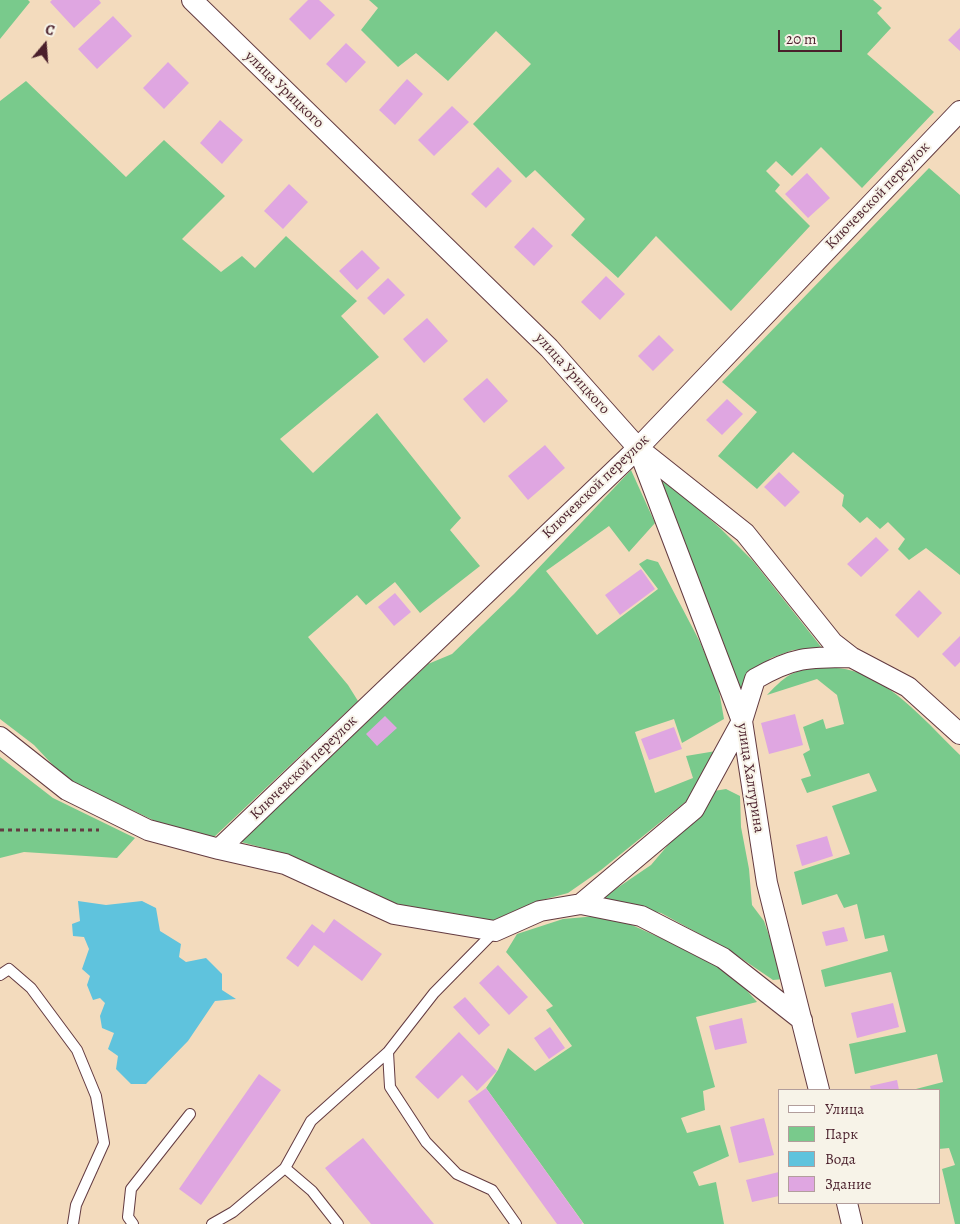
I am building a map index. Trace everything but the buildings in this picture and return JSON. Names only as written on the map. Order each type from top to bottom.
[{"type":"street","name":"улица Урицкого","points":[[192,0],[549,348],[638,448],[745,533],[833,643],[851,657],[908,687],[960,734]]},
{"type":"street","name":"Ключевской переулок","points":[[219,849],[638,448],[960,111]]},
{"type":"street","name":"улица Халтурина","points":[[638,448],[742,721],[767,883],[819,1089]]},
{"type":"street","points":[[581,904],[694,809],[742,721],[755,679],[780,665],[809,657],[851,657]]},
{"type":"street","points":[[0,737],[67,790],[148,830],[285,864],[394,914],[495,931],[540,911],[581,904],[641,916],[723,958],[802,1020]]},
{"type":"street","points":[[847,1204],[852,1224]]},
{"type":"lane","points":[[212,1224],[233,1212],[285,1168],[311,1121],[388,1052],[434,993],[495,931]]},
{"type":"lane","points":[[0,975],[9,968],[31,988],[77,1050],[96,1096],[104,1143],[76,1205],[73,1224]]},
{"type":"lane","points":[[388,1052],[390,1087],[426,1142],[458,1174],[492,1190],[516,1224]]},
{"type":"lane","points":[[133,1224],[128,1218],[131,1189],[190,1114]]},
{"type":"lane","points":[[285,1168],[312,1191],[338,1224]]},
{"type":"path","points":[[0,830],[109,830]]},
{"type":"green space","points":[[0,0],[28,0],[30,2],[0,39]]},
{"type":"green space","points":[[369,0],[873,0],[882,8],[877,13],[891,28],[867,54],[934,112],[862,188],[821,147],[792,176],[776,161],[766,171],[780,185],[775,191],[810,226],[731,311],[656,236],[618,278],[571,235],[585,219],[535,170],[526,178],[473,124],[531,64],[496,31],[448,81],[416,53],[398,67],[361,30],[378,8]]},
{"type":"green space","points":[[26,81],[126,177],[164,140],[225,196],[182,239],[221,272],[242,256],[255,268],[286,236],[357,301],[341,316],[379,357],[280,439],[313,473],[377,413],[461,518],[450,530],[480,566],[420,613],[395,582],[366,605],[357,595],[308,637],[348,685],[358,701],[213,838],[170,828],[66,779],[34,745],[0,719],[0,101]]},
{"type":"green space","points":[[929,168],[960,195],[960,575],[926,548],[909,560],[898,549],[905,539],[888,522],[880,529],[867,517],[860,523],[842,506],[844,495],[793,452],[757,489],[718,456],[757,412],[722,382]]},
{"type":"green space","points":[[631,470],[655,523],[629,552],[609,526],[546,571],[597,635],[658,589],[639,564],[647,559],[658,562],[700,642],[718,685],[724,719],[682,743],[674,719],[635,732],[655,793],[693,778],[686,756],[716,751],[694,795],[601,870],[568,893],[535,902],[494,920],[467,920],[392,905],[287,854],[241,842],[428,664],[452,654],[514,594]]},
{"type":"green space","points":[[658,474],[720,528],[753,561],[822,648],[793,650],[771,658],[749,676],[742,695]]},
{"type":"green space","points":[[826,667],[853,671],[868,676],[882,684],[910,706],[960,755],[960,1224],[955,1224],[942,1169],[955,1165],[949,1148],[940,1149],[940,1089],[916,1089],[943,1082],[937,1054],[855,1074],[849,1044],[906,1032],[891,972],[825,987],[821,970],[888,951],[884,935],[865,939],[857,904],[844,908],[837,894],[802,905],[794,872],[850,854],[832,806],[877,791],[869,773],[807,793],[801,779],[811,776],[803,754],[810,750],[803,727],[823,719],[826,729],[844,724],[837,695],[817,679],[767,695],[787,677],[806,669]]},
{"type":"green space","points":[[0,757],[53,798],[135,838],[117,858],[24,852],[0,858]]},
{"type":"green space","points":[[726,789],[740,796],[741,827],[749,869],[752,905],[764,921],[784,979],[773,980],[729,950],[661,913],[601,899],[651,865],[714,791]]},
{"type":"green space","points":[[597,916],[623,921],[716,963],[742,985],[757,1002],[696,1017],[715,1087],[703,1091],[705,1110],[681,1118],[687,1133],[720,1125],[729,1156],[693,1172],[699,1186],[716,1182],[724,1224],[584,1224],[486,1088],[498,1070],[508,1048],[535,1071],[572,1046],[546,1010],[553,1006],[506,952],[517,934],[563,919]]},
{"type":"water","points":[[78,901],[106,905],[142,901],[156,908],[160,931],[181,944],[179,957],[186,962],[206,958],[222,974],[222,990],[236,999],[215,1001],[188,1041],[146,1084],[131,1084],[116,1069],[118,1056],[108,1049],[114,1033],[102,1028],[100,1016],[105,1003],[100,998],[93,1000],[87,985],[90,976],[82,969],[89,949],[84,937],[73,936],[72,924],[80,921]]}]
